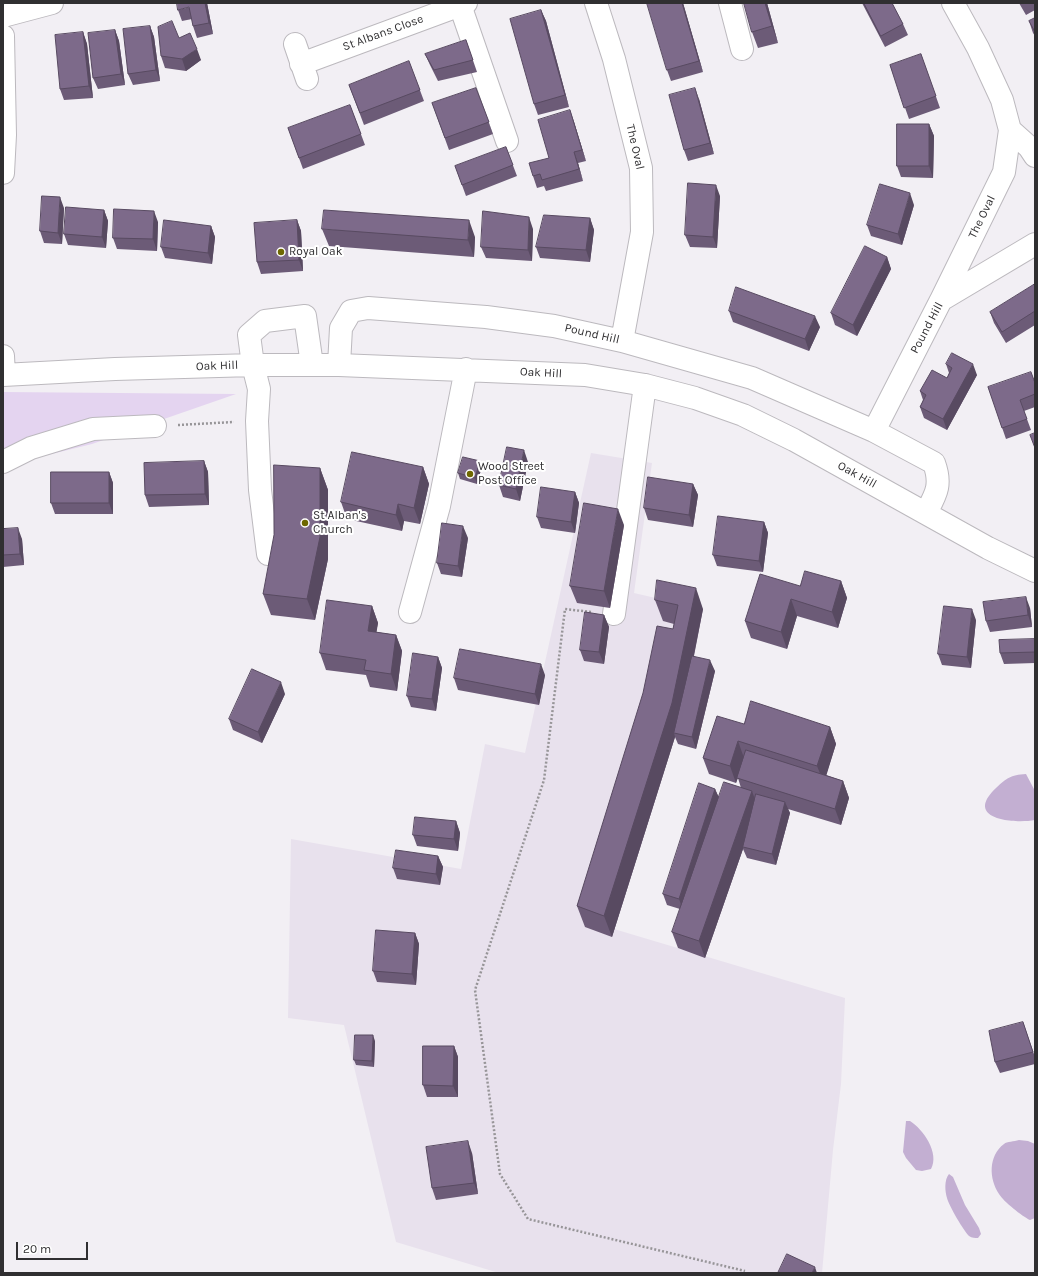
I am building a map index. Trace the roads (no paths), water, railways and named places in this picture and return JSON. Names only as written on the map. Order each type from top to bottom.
[{"type":"street","points":[[3,16],[52,3]]},
{"type":"street","name":"The Oval","points":[[596,3],[614,59],[642,168],[642,232],[622,341]]},
{"type":"street","points":[[730,3],[742,49]]},
{"type":"street","name":"The Oval","points":[[941,300],[1004,172],[1010,130],[1002,100],[978,48],[953,3]]},
{"type":"street","points":[[463,4],[507,141]]},
{"type":"street","name":"St Albans Close","points":[[301,62],[463,4]]},
{"type":"street","points":[[3,36],[3,173]]},
{"type":"street","points":[[1010,130],[1029,147],[1035,156]]},
{"type":"street","name":"Pound Hill","points":[[874,431],[941,300],[1035,244]]},
{"type":"street","name":"Pound Hill","points":[[339,365],[341,328],[351,311],[368,308],[486,317],[554,326],[622,341],[752,378],[874,431],[934,463],[939,480],[938,491],[926,513]]},
{"type":"street","points":[[268,554],[260,490],[257,421],[259,389],[253,365],[249,335],[265,321],[305,316],[312,365]]},
{"type":"street","points":[[3,356],[3,375]]},
{"type":"street","name":"Oak Hill","points":[[3,375],[115,369],[253,365],[339,365],[585,375],[645,385],[695,398],[744,415],[794,440],[988,548],[1035,571]]},
{"type":"street","points":[[410,612],[439,506],[466,369]]},
{"type":"street","points":[[614,614],[645,385]]},
{"type":"street","points":[[3,462],[31,448],[93,429],[155,426]]},
{"type":"place","name":"Royal Oak","points":[[281,252]]},
{"type":"place","name":"Wood Street Post Office","points":[[470,474]]},
{"type":"place","name":"St Alban's Church","points":[[305,523]]}]
